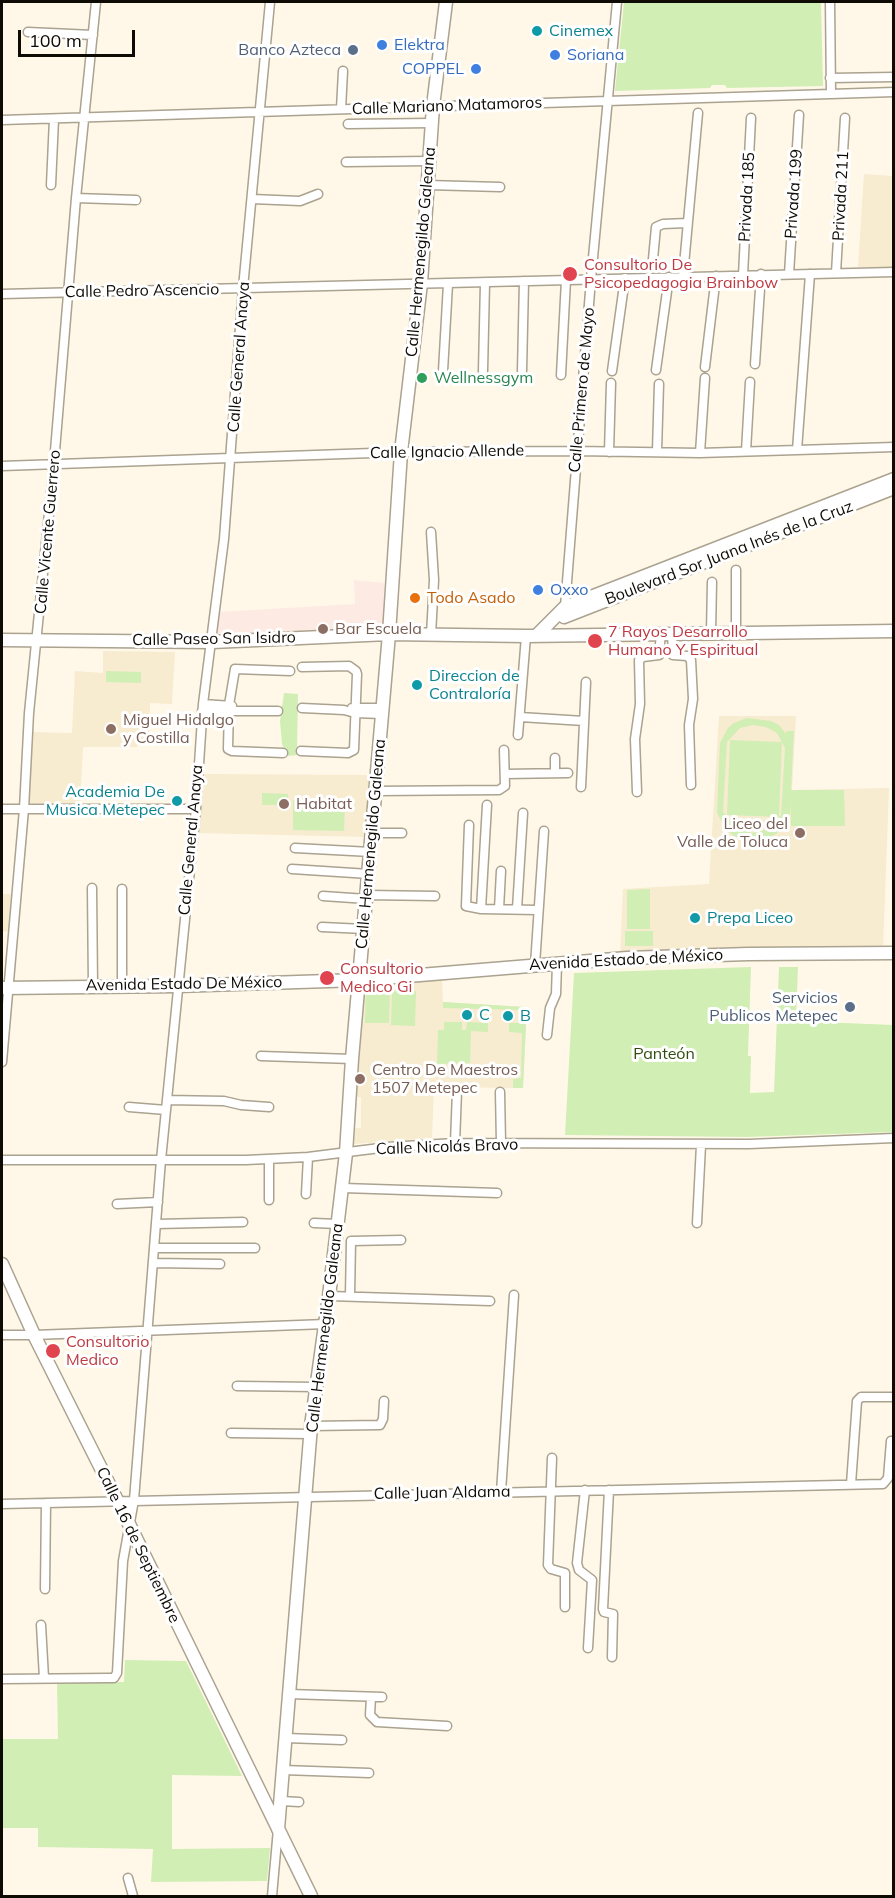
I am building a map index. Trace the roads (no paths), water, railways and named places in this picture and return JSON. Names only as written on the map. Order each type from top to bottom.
[{"type":"street","name":"Calle Vicente Guerrero","points":[[2,1062],[5,988],[24,809],[29,713],[96,2]]},
{"type":"street","name":"Calle General Anaya","points":[[44,1678],[114,1678],[119,1660],[123,1561],[134,1500],[161,1160],[196,809],[202,707],[212,642],[231,457],[243,288],[270,2]]},
{"type":"street","name":"Calle Hermenegildo Galeana","points":[[277,1827],[311,1430],[343,1188],[389,634],[401,453],[421,283],[428,161],[446,2]]},
{"type":"street","name":"Calle Primero de Mayo","points":[[564,635],[591,279],[617,2]]},
{"type":"street","points":[[830,2],[831,94]]},
{"type":"street","points":[[28,32],[93,35]]},
{"type":"street","points":[[341,109],[343,70]]},
{"type":"street","points":[[830,78],[894,77]]},
{"type":"street","name":"Calle Mariano Matamoros","points":[[2,120],[894,92]]},
{"type":"street","points":[[683,276],[698,113]]},
{"type":"street","name":"Privada 199","points":[[789,274],[799,115]]},
{"type":"street","name":"Privada 185","points":[[743,275],[752,118]]},
{"type":"street","name":"Privada 211","points":[[836,273],[845,118]]},
{"type":"street","points":[[51,185],[54,119]]},
{"type":"street","points":[[348,124],[432,123]]},
{"type":"street","points":[[346,162],[428,161]]},
{"type":"street","points":[[427,185],[500,187]]},
{"type":"street","points":[[252,199],[300,201],[318,194]]},
{"type":"street","points":[[76,198],[136,200]]},
{"type":"street","points":[[654,259],[656,227],[663,224],[687,223]]},
{"type":"street","name":"Calle Pedro Ascencio","points":[[2,294],[894,272]]},
{"type":"street","points":[[755,364],[761,274]]},
{"type":"street","points":[[797,450],[810,274]]},
{"type":"street","points":[[705,367],[716,276]]},
{"type":"street","points":[[656,370],[669,277]]},
{"type":"street","points":[[612,371],[625,278]]},
{"type":"street","points":[[561,375],[566,280]]},
{"type":"street","points":[[522,371],[524,281]]},
{"type":"street","points":[[483,371],[485,283]]},
{"type":"street","points":[[443,371],[448,284]]},
{"type":"street","points":[[700,453],[705,378]]},
{"type":"street","points":[[747,451],[750,382]]},
{"type":"street","points":[[609,452],[611,383]]},
{"type":"street","points":[[657,451],[659,384]]},
{"type":"street","name":"Calle Ignacio Allende","points":[[2,466],[401,453],[657,451],[700,453],[894,447]]},
{"type":"street","name":"Boulevard Sor Juana Inés de la Cruz","points":[[565,612],[730,541],[894,478]]},
{"type":"street","name":"Boulevard Sor Juana Inés de la Cruz","points":[[565,612],[894,488]]},
{"type":"street","points":[[431,532],[434,573],[431,634]]},
{"type":"street","points":[[736,570],[736,633]]},
{"type":"street","points":[[711,633],[712,582]]},
{"type":"street","points":[[518,735],[531,635],[565,612]]},
{"type":"street","name":"Calle Paseo San Isidro","points":[[2,640],[212,642],[389,634],[564,635],[894,631]]},
{"type":"street","points":[[666,633],[673,655],[691,660],[693,699],[689,726],[691,784]]},
{"type":"street","points":[[637,792],[635,728],[640,704],[639,660],[642,657],[659,656],[666,633]]},
{"type":"street","points":[[301,751],[351,752],[354,747],[357,674],[354,668],[349,666],[302,667]]},
{"type":"street","points":[[283,753],[230,751],[227,747],[229,708],[235,669],[290,671]]},
{"type":"street","points":[[581,787],[586,682]]},
{"type":"street","points":[[202,707],[278,711]]},
{"type":"street","points":[[302,708],[381,711]]},
{"type":"street","points":[[520,717],[584,721]]},
{"type":"street","points":[[375,791],[499,790],[504,786],[504,750]]},
{"type":"street","points":[[555,758],[555,773]]},
{"type":"street","points":[[505,774],[568,773]]},
{"type":"street","points":[[481,909],[487,805]]},
{"type":"street","points":[[2,809],[196,809]]},
{"type":"street","points":[[517,909],[523,813]]},
{"type":"street","points":[[469,825],[465,904],[467,908],[538,910]]},
{"type":"street","points":[[535,965],[544,831]]},
{"type":"street","points":[[372,833],[402,833]]},
{"type":"street","points":[[295,848],[371,852]]},
{"type":"street","points":[[292,869],[369,874]]},
{"type":"street","points":[[499,909],[501,871]]},
{"type":"street","points":[[92,888],[93,987]]},
{"type":"street","points":[[122,889],[122,986]]},
{"type":"street","points":[[323,896],[435,896]]},
{"type":"street","points":[[322,927],[364,929]]},
{"type":"street","name":"Avenida Estado de México","points":[[360,980],[627,958],[894,954]]},
{"type":"street","points":[[547,1035],[550,1008],[556,994],[557,964]]},
{"type":"street","name":"Avenida Estado De México","points":[[5,988],[177,986],[360,980]]},
{"type":"street","points":[[261,1056],[352,1059]]},
{"type":"street","points":[[455,1143],[457,1091]]},
{"type":"street","points":[[501,1092],[501,1143]]},
{"type":"street","points":[[167,1100],[224,1101],[269,1107]]},
{"type":"street","points":[[129,1107],[166,1110]]},
{"type":"street","name":"Calle Nicolás Bravo","points":[[2,1160],[269,1159],[455,1143],[701,1144],[894,1138]]},
{"type":"street","points":[[697,1223],[701,1144]]},
{"type":"street","points":[[306,1194],[308,1157]]},
{"type":"street","points":[[269,1159],[269,1200]]},
{"type":"street","points":[[343,1188],[497,1192]]},
{"type":"street","points":[[117,1204],[158,1202]]},
{"type":"street","points":[[157,1224],[243,1222]]},
{"type":"street","points":[[314,1223],[338,1224]]},
{"type":"street","points":[[350,1296],[351,1241],[401,1240]]},
{"type":"street","points":[[155,1248],[255,1248]]},
{"type":"street","points":[[154,1263],[219,1263]]},
{"type":"street","name":"Calle 16 de Septiembre","points":[[2,1264],[34,1335],[311,1896]]},
{"type":"street","points":[[501,1491],[514,1295]]},
{"type":"street","points":[[330,1296],[489,1301]]},
{"type":"street","points":[[2,1335],[326,1324]]},
{"type":"street","points":[[237,1386],[317,1387]]},
{"type":"street","points":[[851,1484],[857,1401],[861,1397],[894,1397]]},
{"type":"street","points":[[231,1433],[380,1425],[383,1419],[384,1401]]},
{"type":"street","name":"Calle Juan Aldama","points":[[2,1504],[883,1484],[888,1478],[891,1441]]},
{"type":"street","points":[[552,1458],[548,1565],[551,1569],[565,1573],[565,1607]]},
{"type":"street","points":[[585,1490],[577,1563],[579,1570],[592,1580],[588,1648]]},
{"type":"street","points":[[609,1490],[603,1609],[604,1612],[613,1614],[612,1657]]},
{"type":"street","points":[[45,1589],[46,1503]]},
{"type":"street","points":[[2,1679],[44,1678],[41,1625]]},
{"type":"street","points":[[289,1694],[382,1697]]},
{"type":"street","points":[[371,1697],[370,1715],[377,1722],[447,1726]]},
{"type":"street","points":[[286,1738],[342,1740]]},
{"type":"street","points":[[283,1770],[369,1773]]},
{"type":"street","points":[[280,1801],[299,1802]]},
{"type":"street","points":[[272,1896],[277,1827]]},
{"type":"street","points":[[128,1878],[134,1896]]},
{"type":"place","name":"Cinemex","points":[[537,31]]},
{"type":"place","name":"Elektra","points":[[382,45]]},
{"type":"place","name":"Banco Azteca","points":[[353,50]]},
{"type":"place","name":"Soriana","points":[[555,55]]},
{"type":"place","name":"COPPEL","points":[[476,69]]},
{"type":"place","name":"Consultorio De Psicopedagogia Brainbow","points":[[570,274]]},
{"type":"place","name":"Wellnessgym","points":[[422,378]]},
{"type":"place","name":"Oxxo","points":[[538,590]]},
{"type":"place","name":"Todo Asado","points":[[415,598]]},
{"type":"place","name":"Bar Escuela","points":[[323,629]]},
{"type":"place","name":"7 Rayos Desarrollo Humano Y Espiritual","points":[[595,641]]},
{"type":"place","name":"Direccion de Contraloría","points":[[417,685]]},
{"type":"place","name":"Miguel Hidalgo y Costilla","points":[[111,729]]},
{"type":"place","name":"Academia De Musica Metepec","points":[[177,801]]},
{"type":"place","name":"Habitat","points":[[284,804]]},
{"type":"place","name":"Liceo del Valle de Toluca","points":[[800,833]]},
{"type":"place","name":"Prepa Liceo","points":[[695,918]]},
{"type":"place","name":"Consultorio Medico Gi","points":[[327,978]]},
{"type":"place","name":"Servicios Publicos Metepec","points":[[850,1007]]},
{"type":"place","name":"C","points":[[467,1015]]},
{"type":"place","name":"B","points":[[508,1016]]},
{"type":"place","name":"Centro De Maestros 1507 Metepec","points":[[360,1079]]},
{"type":"place","name":"Consultorio Medico","points":[[53,1351]]},
{"type":"park label","name":"Panteón","points":[[664,1054]]}]
